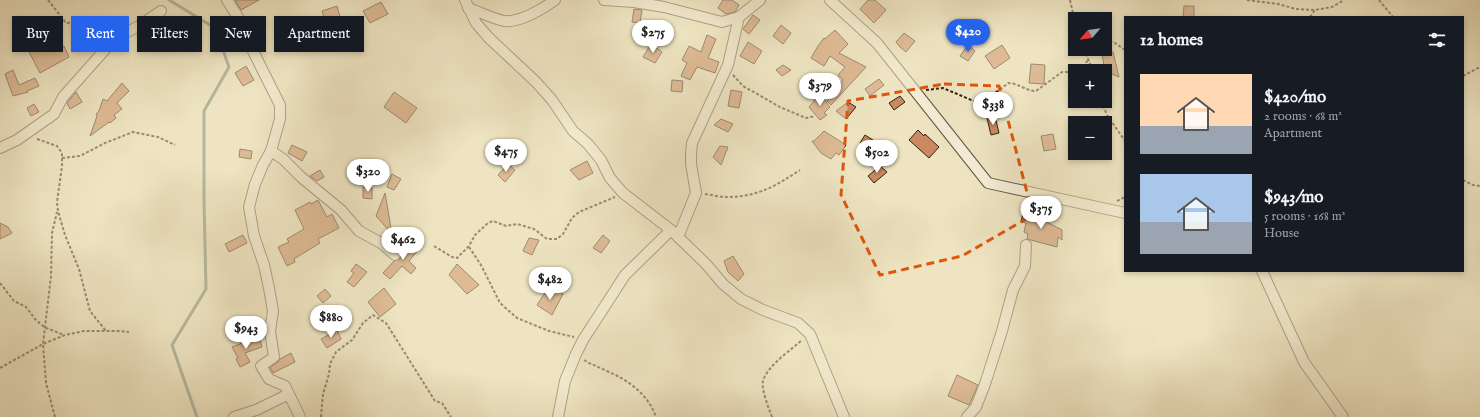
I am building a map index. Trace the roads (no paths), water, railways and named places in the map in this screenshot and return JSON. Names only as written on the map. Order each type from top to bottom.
[{"type":"street","points":[[227,0],[245,28],[253,51],[280,105],[280,119],[271,151],[263,165],[249,207],[254,236],[268,280],[273,311],[270,331],[274,357],[261,366],[269,379],[285,386],[300,417]]},
{"type":"street","points":[[467,4],[505,21],[515,20],[530,15],[555,0]]},
{"type":"street","points":[[604,0],[634,2],[664,7],[722,22],[739,17],[760,0]]},
{"type":"street","points":[[830,0],[877,43],[988,183],[1124,213]]},
{"type":"street","points":[[467,4],[476,23],[489,38],[536,82],[552,100],[573,131],[588,144],[601,160],[610,178],[622,192],[671,230],[706,264],[723,284],[741,299],[764,310],[798,323],[810,334],[844,417]]},
{"type":"street","points":[[0,148],[17,140],[54,114],[63,96],[109,45],[124,32],[139,26],[161,11]]},
{"type":"street","points":[[678,237],[696,193],[691,164],[692,144],[706,110],[728,65],[739,17]]},
{"type":"street","points":[[271,151],[283,159],[301,177],[341,210],[359,231],[381,243],[395,255]]},
{"type":"street","points":[[558,417],[565,381],[583,340],[625,275],[671,230]]},
{"type":"street","points":[[967,417],[976,407],[985,384],[1013,290],[1025,266],[1026,245]]},
{"type":"street","points":[[1262,272],[1304,362],[1343,417]]},
{"type":"street","points":[[234,417],[256,410],[289,394]]},
{"type":"waterway","points":[[169,0],[215,28],[229,67],[204,111],[206,289],[172,345],[197,417]]}]
